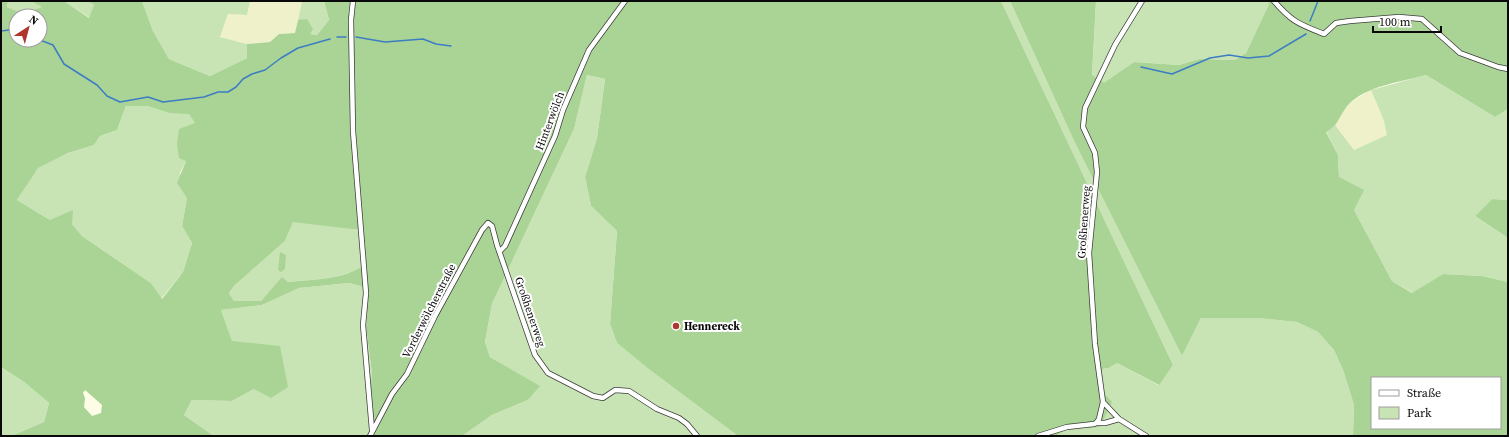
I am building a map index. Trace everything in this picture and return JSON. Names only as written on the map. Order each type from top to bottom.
[{"type":"street","points":[[353,1],[351,20],[353,130],[366,293],[363,325],[372,430]]},
{"type":"street","name":"Hinterwölch","points":[[500,251],[506,246],[560,125],[563,110],[589,50],[625,1]]},
{"type":"street","name":"Großhenerweg","points":[[1096,423],[1099,419],[1103,402],[1095,344],[1089,253],[1097,172],[1094,153],[1083,127],[1085,108],[1115,45],[1142,1]]},
{"type":"street","points":[[1274,1],[1286,15],[1297,23],[1324,34],[1336,24],[1350,21],[1399,17],[1422,20],[1460,53],[1498,67],[1508,68]]},
{"type":"street","name":"Vorderwölcherstraße","points":[[370,436],[392,394],[407,374],[435,316],[486,224],[490,223],[492,226],[500,251]]},
{"type":"street","name":"Großhenerweg","points":[[500,251],[535,355],[548,373],[593,396],[603,398],[615,390],[629,391],[657,409],[679,418],[687,424],[697,436]]},
{"type":"street","points":[[1103,402],[1119,419],[1146,436]]},
{"type":"street","points":[[1038,436],[1067,427],[1105,423],[1119,419]]},
{"type":"green space","points":[[1,1],[8,1],[7,7],[9,8],[8,8],[8,48],[48,48],[48,8],[39,8],[42,7],[31,1],[64,1],[89,18],[94,5],[87,1],[142,1],[153,31],[169,59],[210,76],[247,58],[247,44],[270,42],[279,34],[295,33],[298,20],[307,19],[313,29],[310,34],[317,35],[329,20],[324,1],[1001,1],[1173,365],[1159,385],[1117,363],[1109,368],[1102,369],[1102,391],[1112,402],[1100,427],[1069,429],[1055,436],[738,436],[646,367],[617,343],[610,324],[617,231],[591,206],[585,177],[597,138],[605,79],[587,75],[574,129],[492,304],[485,342],[490,357],[540,386],[528,400],[492,415],[462,436],[373,436],[368,414],[372,373],[366,327],[368,288],[349,283],[299,288],[262,305],[221,310],[232,341],[280,346],[288,387],[271,398],[254,389],[232,401],[192,400],[184,415],[214,436],[11,436],[44,422],[49,403],[24,382],[1,367]],"holes":[[[126,106],[147,106],[169,113],[189,114],[195,123],[179,129],[177,145],[179,158],[186,161],[177,183],[187,198],[182,226],[192,243],[183,272],[162,299],[151,283],[82,236],[72,224],[73,210],[50,220],[17,200],[38,168],[68,153],[94,145],[100,136],[117,130]],[[293,222],[359,230],[365,264],[348,273],[329,278],[288,282],[282,277],[261,301],[234,301],[229,293],[234,286],[285,241]],[[85,390],[102,405],[101,413],[92,416],[84,407],[85,398],[83,393]]]},
{"type":"green space","points":[[8,1],[31,1],[43,7],[9,8],[7,7]]},
{"type":"green space","points":[[64,1],[87,1],[94,5],[90,18]]},
{"type":"green space","points":[[142,1],[250,1],[247,15],[228,14],[220,37],[247,44],[247,58],[210,76],[169,59],[153,31]]},
{"type":"green space","points":[[250,1],[302,1],[295,33],[279,34],[270,42],[247,44],[220,37],[228,14],[247,15]]},
{"type":"green space","points":[[302,1],[324,1],[329,20],[317,35],[310,34],[298,20]]},
{"type":"green space","points":[[1001,1],[1010,1],[1075,143],[1182,356],[1201,318],[1257,318],[1297,322],[1318,332],[1334,350],[1343,370],[1354,405],[1353,436],[1055,436],[1069,429],[1100,426],[1102,369],[1109,368],[1117,363],[1158,385],[1173,365]]},
{"type":"green space","points":[[1010,1],[1096,1],[1092,75],[1104,83],[1134,62],[1179,65],[1199,59],[1235,60],[1246,53],[1269,4],[1268,1],[1508,1],[1508,109],[1495,117],[1426,75],[1368,91],[1352,101],[1335,125],[1326,132],[1338,155],[1339,177],[1364,190],[1354,210],[1392,281],[1412,293],[1443,274],[1482,276],[1508,282],[1508,436],[1353,436],[1354,405],[1343,370],[1334,350],[1318,332],[1297,322],[1257,318],[1201,318],[1182,356],[1075,143]]},
{"type":"green space","points":[[1096,1],[1268,1],[1269,4],[1246,53],[1235,60],[1199,59],[1179,65],[1134,62],[1104,84],[1092,76]]},
{"type":"green space","points":[[587,75],[605,79],[597,138],[585,177],[591,206],[617,231],[610,324],[617,343],[646,367],[738,436],[462,436],[492,415],[528,400],[539,386],[490,357],[485,342],[492,304],[574,129]]},
{"type":"green space","points":[[1426,75],[1495,117],[1508,109],[1508,200],[1492,199],[1475,216],[1508,238],[1508,282],[1482,276],[1443,274],[1413,293],[1392,281],[1354,210],[1339,177],[1338,155],[1326,131],[1335,125],[1354,150],[1387,135],[1384,121],[1371,90]]},
{"type":"green space","points":[[1371,90],[1384,121],[1388,135],[1354,150],[1335,125],[1341,113],[1351,102]]},
{"type":"green space","points":[[126,106],[147,106],[169,113],[189,113],[195,123],[186,161],[180,173],[187,198],[182,226],[192,243],[183,272],[161,299],[151,283],[82,236],[72,224],[50,220],[17,200],[37,168],[68,153],[94,145],[100,136],[117,130]]},
{"type":"green space","points":[[1492,199],[1508,200],[1508,238],[1475,216]]},
{"type":"green space","points":[[293,221],[359,230],[365,264],[347,273],[328,278],[288,282],[282,278],[261,301],[234,301],[229,293],[234,286],[285,241]]},
{"type":"green space","points":[[280,252],[286,255],[285,269],[281,272],[278,270]]},
{"type":"green space","points":[[349,283],[368,288],[366,327],[372,373],[368,414],[373,436],[214,436],[184,415],[192,400],[232,401],[254,389],[232,342],[221,310],[262,305],[299,288]]},
{"type":"green space","points":[[1,367],[24,382],[49,403],[44,422],[11,436],[1,436]]},
{"type":"waterway","points":[[1310,21],[1318,1]]},
{"type":"waterway","points":[[1,31],[8,30]]},
{"type":"waterway","points":[[1141,67],[1172,74],[1210,58],[1229,55],[1248,58],[1269,56],[1306,34]]},
{"type":"waterway","points":[[337,37],[346,37]]},
{"type":"waterway","points":[[356,37],[385,42],[423,39],[436,44],[451,46]]},
{"type":"waterway","points":[[48,43],[53,45],[64,64],[97,85],[107,96],[120,102],[148,97],[163,102],[204,97],[218,92],[228,92],[236,87],[243,79],[252,74],[265,70],[298,48],[330,39]]},
{"type":"place","name":"Hennereck","points":[[676,326]]}]
